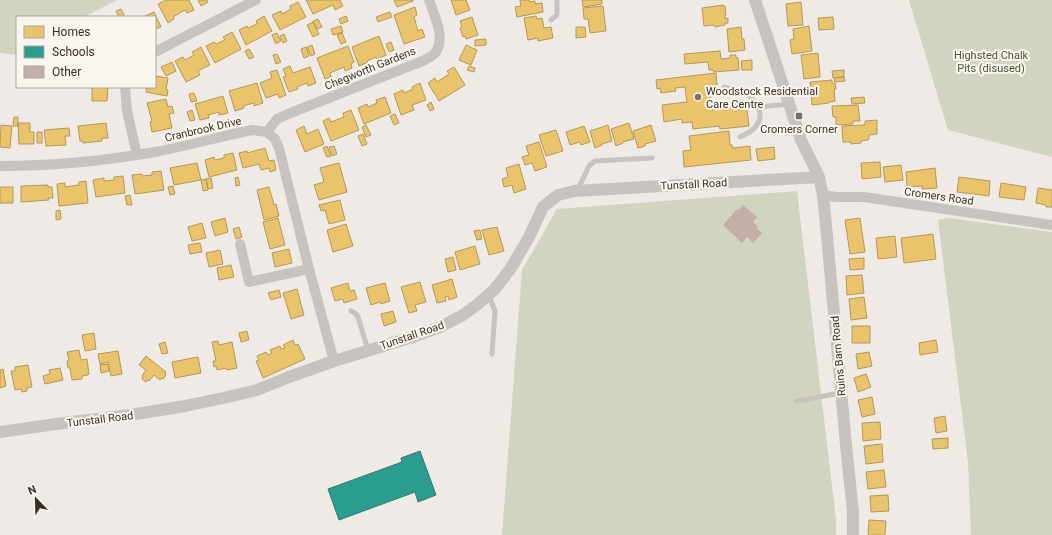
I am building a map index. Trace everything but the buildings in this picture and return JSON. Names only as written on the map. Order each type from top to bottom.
[{"type":"street","points":[[156,51],[256,0]]},
{"type":"street","name":"Chegworth Gardens","points":[[267,132],[277,119],[425,60],[434,54],[439,46],[440,36],[438,24],[430,0]]},
{"type":"street","name":"Ruins Barn Road","points":[[755,0],[801,140],[819,177],[823,196],[853,512],[853,535]]},
{"type":"street","points":[[125,88],[127,111],[136,155]]},
{"type":"street","name":"Cranbrook Drive","points":[[0,166],[68,164],[136,155],[253,130],[267,132]]},
{"type":"street","points":[[267,132],[275,139],[279,148],[334,361]]},
{"type":"street","name":"Tunstall Road","points":[[0,432],[130,415],[185,406],[257,390],[334,361],[416,336],[440,327],[463,315],[495,289],[511,268],[529,237],[543,207],[558,195],[578,190],[819,177]]},
{"type":"street","name":"Cromers Road","points":[[823,196],[864,197],[1052,225]]},
{"type":"street","points":[[240,244],[250,282],[309,268]]},
{"type":"lane","points":[[551,20],[557,14],[557,0]]},
{"type":"lane","points":[[724,87],[742,92],[750,97],[759,107],[760,118],[756,126],[750,132],[740,137]]},
{"type":"lane","points":[[759,107],[789,104]]},
{"type":"lane","points":[[578,190],[590,166],[595,161],[652,158]]},
{"type":"lane","points":[[488,295],[495,311],[492,354]]},
{"type":"lane","points":[[351,311],[356,314],[358,318],[368,350]]},
{"type":"lane","points":[[797,400],[841,393]]},
{"type":"green space","points":[[0,0],[117,0],[86,16],[16,16],[16,55],[0,53]]},
{"type":"green space","name":"Highsted Chalk Pits (disused)","points":[[909,0],[1052,0],[1052,157],[948,130]]},
{"type":"green space","points":[[797,191],[836,520],[836,535],[502,535],[522,270],[557,209]]},
{"type":"green space","points":[[948,218],[1052,232],[1052,535],[971,535],[968,463],[938,220]]},
{"type":"place","name":"Woodstock Residential Care Centre","points":[[698,97]]},
{"type":"place","name":"Cromers Corner","points":[[799,116]]}]
